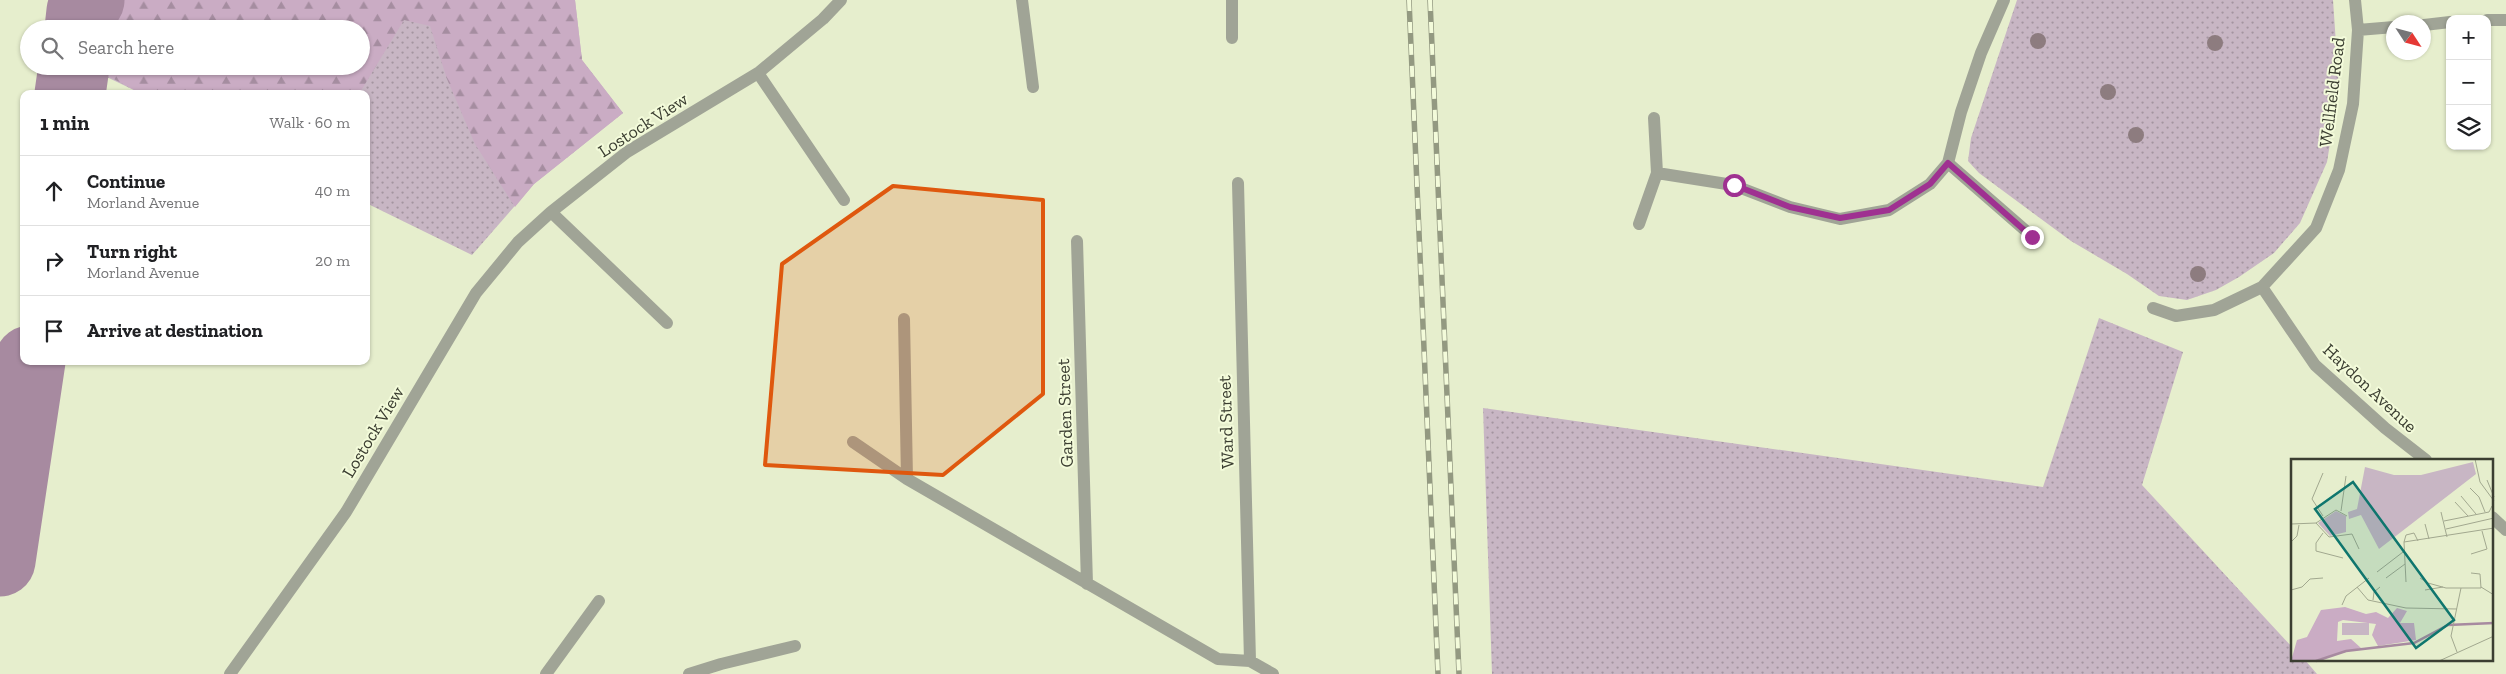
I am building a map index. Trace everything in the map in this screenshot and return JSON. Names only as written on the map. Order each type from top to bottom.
[{"type":"street","name":"Lostock View","points":[[230,674],[346,512],[476,293],[518,242],[551,212],[627,152],[758,73],[823,20],[841,0]]},
{"type":"street","points":[[1022,0],[1033,87]]},
{"type":"street","points":[[1232,0],[1232,38]]},
{"type":"street","points":[[1658,173],[1734,185],[1790,207],[1840,218],[1889,210],[1930,184],[1948,163],[1961,112],[1978,62],[2004,0]]},
{"type":"street","name":"Wellfield Road","points":[[2153,308],[2176,316],[2214,310],[2262,287],[2316,228],[2339,170],[2352,104],[2358,30],[2355,0]]},
{"type":"street","points":[[2491,20],[2506,20]]},
{"type":"street","points":[[2431,24],[2446,22]]},
{"type":"street","points":[[2358,30],[2386,28]]},
{"type":"street","points":[[758,73],[844,200]]},
{"type":"street","points":[[1639,224],[1658,173],[1654,118]]},
{"type":"street","points":[[1948,163],[2032,237]]},
{"type":"street","name":"Ward Street","points":[[1238,183],[1250,661]]},
{"type":"street","points":[[551,212],[667,323]]},
{"type":"street","name":"Garden Street","points":[[1077,242],[1088,584]]},
{"type":"street","name":"Haydon Avenue","points":[[2262,287],[2315,365],[2384,428],[2425,459]]},
{"type":"street","points":[[904,319],[907,479]]},
{"type":"street","points":[[853,442],[907,479],[1218,659],[1250,661],[1273,674]]},
{"type":"street","points":[[2494,519],[2506,530]]},
{"type":"street","points":[[546,674],[599,601]]},
{"type":"street","points":[[690,674],[721,664],[795,646]]},
{"type":"highlighted area","points":[[893,186],[1043,200],[1043,394],[943,475],[765,465],[782,264]]},
{"type":"shaded area","points":[[119,0],[575,0],[582,60],[623,113],[534,184],[472,255],[370,205],[370,90],[134,90],[103,75],[370,75],[370,20],[109,20]]},
{"type":"shaded area","points":[[2017,0],[2333,0],[2339,88],[2327,162],[2300,223],[2274,253],[2216,290],[2187,300],[2159,296],[2127,274],[2071,241],[1979,173],[1968,161],[1971,138]]},
{"type":"shaded area","points":[[2099,318],[2183,352],[2142,485],[2291,646],[2291,662],[2307,662],[2317,674],[1492,674],[1483,408],[2043,487]]},
{"type":"green space","points":[[119,0],[575,0],[582,60],[623,113],[534,184],[515,207],[475,144],[447,79],[430,26],[404,20],[361,90],[134,90],[106,75],[370,75],[370,20],[109,20]]},
{"type":"waterway","points":[[81,20],[82,11],[89,0]]},
{"type":"waterway","points":[[71,90],[73,75]]},
{"type":"waterway","points":[[0,561],[29,365]]},
{"type":"railway","points":[[1409,0],[1438,674]]},
{"type":"railway","points":[[1430,0],[1459,674]]},
{"type":"route","points":[[1734,185],[1790,207],[1840,218],[1889,210],[1930,184],[1948,163],[2032,237]]}]
